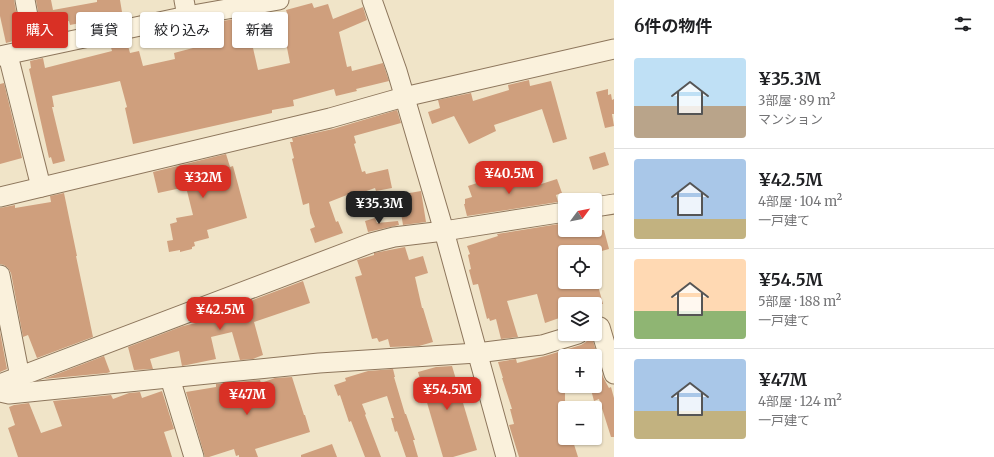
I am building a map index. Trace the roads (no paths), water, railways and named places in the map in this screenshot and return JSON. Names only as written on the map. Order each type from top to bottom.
[{"type":"street","points":[[24,0],[26,12]]},
{"type":"street","points":[[68,39],[186,8],[279,0]]},
{"type":"street","points":[[372,0],[397,71],[444,231],[476,353],[506,457]]},
{"type":"street","points":[[34,48],[4,55],[41,187]]},
{"type":"street","points":[[0,197],[330,118],[404,97],[609,56]]},
{"type":"street","points":[[602,206],[614,204]]},
{"type":"street","points":[[0,384],[371,244],[394,237],[444,231],[558,213]]},
{"type":"street","points":[[0,275],[20,377]]},
{"type":"street","points":[[603,326],[614,374]]},
{"type":"street","points":[[0,392],[9,394],[319,363],[476,353],[542,346],[558,341]]},
{"type":"street","points":[[170,378],[194,457]]}]
